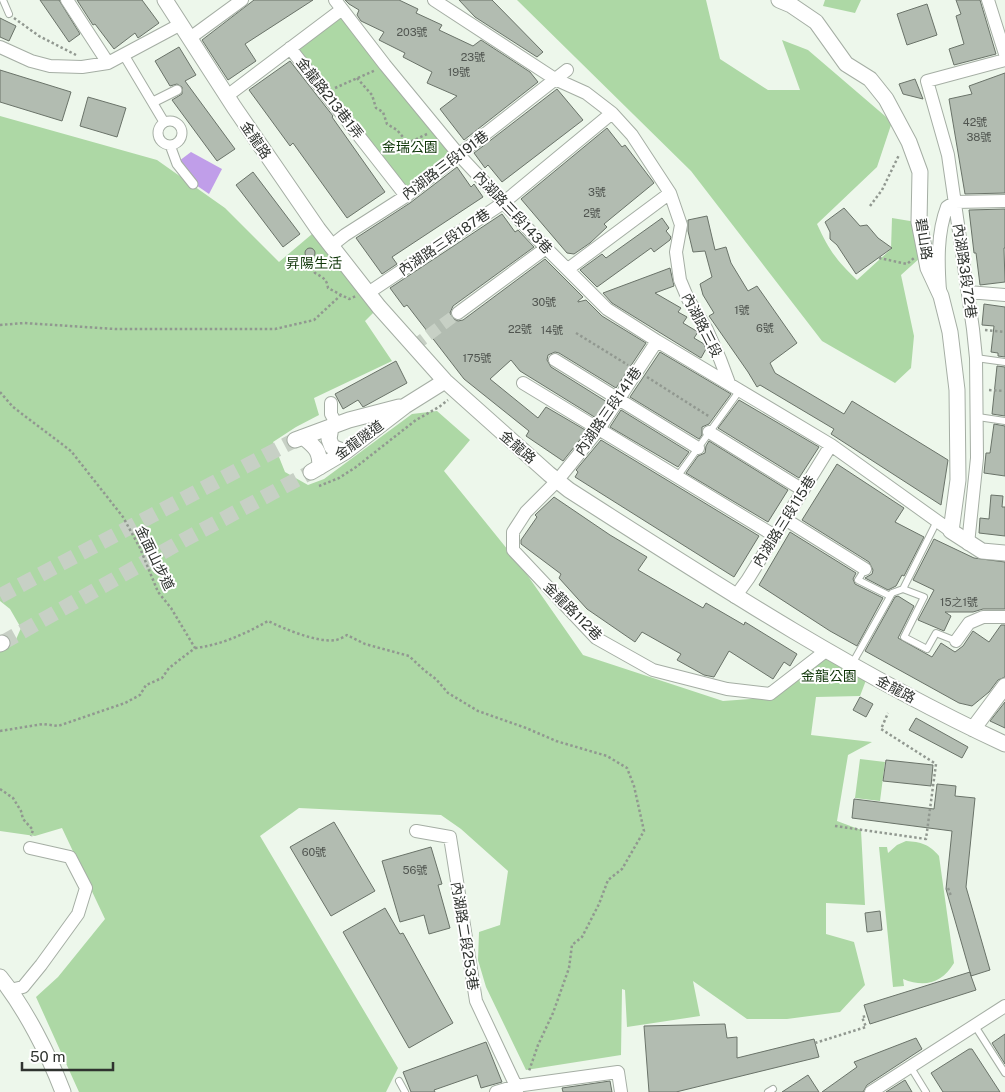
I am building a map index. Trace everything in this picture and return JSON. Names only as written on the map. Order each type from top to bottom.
[{"type":"street","points":[[67,0],[108,62]]},
{"type":"street","name":"金龍路","points":[[165,0],[227,96],[331,246],[366,290],[456,392],[557,481],[736,597],[852,665],[1005,744]]},
{"type":"street","points":[[190,38],[242,0]]},
{"type":"street","name":"內湖路三段","points":[[434,0],[555,79],[586,94],[612,113],[632,135],[670,193],[681,225],[676,252],[680,280],[688,299],[707,330],[728,383]]},
{"type":"street","name":"碧山路","points":[[779,0],[791,5],[816,22],[846,64],[870,79],[886,99],[906,137],[920,172],[919,222],[928,268],[941,296],[950,332],[957,390],[958,480],[951,531]]},
{"type":"street","points":[[988,0],[1005,54]]},
{"type":"street","points":[[227,96],[290,48],[338,5]]},
{"type":"street","name":"內湖路三段143巷","points":[[338,5],[459,155],[546,248],[607,308],[728,383]]},
{"type":"street","points":[[0,47],[31,61],[50,66],[91,66],[108,62],[124,55],[181,24]]},
{"type":"street","name":"金龍路213巷1弄","points":[[290,48],[406,196]]},
{"type":"street","points":[[124,55],[164,122]]},
{"type":"street","name":"內湖路3段72巷","points":[[968,544],[976,480],[978,417],[976,358],[948,155],[927,81],[1005,60]]},
{"type":"street","name":"內湖路三段191巷","points":[[331,246],[406,196],[567,70]]},
{"type":"street","points":[[153,102],[176,90]]},
{"type":"street","name":"內湖路三段187巷","points":[[366,290],[503,203],[612,113]]},
{"type":"street","points":[[164,122],[176,122],[179,124],[182,132],[178,142],[170,145],[163,143],[158,136],[158,128],[164,122]]},
{"type":"street","points":[[170,145],[177,164],[193,184]]},
{"type":"street","points":[[568,270],[670,193]]},
{"type":"street","points":[[941,296],[939,274],[942,220],[947,207],[955,202],[1005,201]]},
{"type":"street","points":[[458,313],[546,248]]},
{"type":"street","points":[[968,292],[1005,295]]},
{"type":"street","name":"內湖路三段141巷","points":[[557,481],[599,429],[657,340]]},
{"type":"street","points":[[555,360],[698,448]]},
{"type":"street","name":"金龍隧道","points":[[405,406],[334,426],[299,439],[315,447],[320,455],[315,469],[345,452],[405,406],[445,381]]},
{"type":"street","points":[[523,383],[775,536]]},
{"type":"street","points":[[728,383],[831,445],[968,544],[982,551],[1005,553]]},
{"type":"street","points":[[331,403],[334,426],[329,439],[332,447],[345,452]]},
{"type":"street","points":[[709,432],[803,490]]},
{"type":"street","name":"內湖路三段115巷","points":[[736,597],[831,445]]},
{"type":"street","name":"金龍路112巷","points":[[557,481],[526,512],[513,532],[512,550],[596,638],[653,670],[727,689],[770,694],[827,650]]},
{"type":"street","points":[[785,519],[865,569]]},
{"type":"street","points":[[956,641],[969,622],[983,617],[1005,617]]},
{"type":"street","points":[[973,729],[1005,686]]},
{"type":"street","name":"內湖路二段253巷","points":[[416,831],[450,837],[476,1000],[519,1087]]},
{"type":"street","points":[[10,990],[23,987],[41,966],[78,914],[86,888],[70,857],[30,848]]},
{"type":"street","points":[[0,977],[10,990],[53,1065],[63,1092]]},
{"type":"street","points":[[871,1092],[1005,1006]]},
{"type":"street","points":[[496,1092],[618,1072],[621,1092]]},
{"type":"lane","points":[[4,0],[9,14]]},
{"type":"lane","points":[[0,10],[9,14]]},
{"type":"lane","points":[[976,358],[1005,362]]},
{"type":"lane","points":[[677,477],[740,390]]},
{"type":"lane","points":[[978,417],[1005,420]]},
{"type":"lane","points":[[903,589],[937,521]]},
{"type":"lane","points":[[865,569],[858,580],[890,596]]},
{"type":"lane","points":[[852,665],[892,593],[903,589],[924,597],[904,637],[927,649],[936,633],[956,641]]},
{"type":"lane","points":[[975,1026],[1005,1073]]},
{"type":"lane","points":[[910,1066],[926,1092]]},
{"type":"lane","points":[[400,1081],[405,1092]]},
{"type":"path","points":[[9,14],[40,36],[72,51],[91,66]]},
{"type":"path","points":[[324,92],[370,73],[385,64]]},
{"type":"path","points":[[357,78],[372,95],[376,108],[383,112],[387,124],[398,130],[408,143],[375,156]]},
{"type":"path","points":[[870,206],[882,190],[906,137]]},
{"type":"path","points":[[331,246],[313,267],[315,273],[324,278],[328,288],[349,299],[366,290]]},
{"type":"path","points":[[879,258],[907,264],[924,249]]},
{"type":"path","points":[[0,326],[24,324],[115,329],[274,329],[314,320],[341,295]]},
{"type":"path","points":[[973,329],[1005,332]]},
{"type":"path","points":[[977,388],[1005,391]]},
{"type":"path","name":"金面山步道","points":[[0,392],[13,407],[71,451],[123,517],[140,548],[158,592],[171,608],[195,648]]},
{"type":"path","points":[[319,486],[339,478],[356,467],[416,420],[439,408],[456,392]]},
{"type":"path","points":[[0,731],[43,724],[58,726],[125,703],[140,695],[146,685],[162,678],[169,668],[195,648],[207,647],[245,635],[268,621],[290,631],[314,638],[336,640],[347,636],[365,644],[409,656],[448,693],[478,711],[556,741],[607,756],[627,768],[634,786],[644,831],[622,869],[608,880],[599,904],[582,937],[572,945],[569,968],[553,1013],[519,1087]]},
{"type":"path","points":[[835,826],[926,839],[936,764],[881,729],[888,713]]},
{"type":"path","points":[[0,789],[13,798],[21,811],[23,819],[33,830],[30,848]]},
{"type":"path","points":[[948,888],[951,896]]},
{"type":"path","points":[[815,1043],[866,1027],[862,1017],[867,1016]]},
{"type":"green space","points":[[517,0],[706,0],[720,59],[768,90],[800,90],[782,40],[808,50],[892,122],[877,167],[817,224],[834,254],[857,280],[891,249],[892,218],[916,222],[921,257],[901,275],[914,336],[911,368],[895,383],[822,341],[691,171]]},
{"type":"green space","points":[[825,0],[861,0],[855,13],[823,6]]},
{"type":"green space","name":"金瑞公園","points":[[341,10],[459,155],[406,196],[290,48]]},
{"type":"green space","points":[[0,116],[157,160],[225,208],[279,262],[318,229],[379,307],[365,321],[392,361],[314,398],[319,415],[273,442],[285,472],[308,485],[324,479],[412,414],[437,411],[470,440],[444,471],[521,566],[583,655],[723,701],[776,697],[827,650],[868,675],[860,696],[816,697],[811,735],[872,742],[848,755],[837,821],[861,830],[865,905],[826,903],[826,934],[854,942],[865,985],[840,1012],[787,1019],[747,1019],[693,981],[700,1016],[627,1027],[625,990],[622,989],[621,1055],[526,1070],[486,987],[478,960],[479,932],[500,925],[508,871],[461,829],[441,815],[299,808],[260,836],[398,1068],[386,1092],[79,1092],[36,997],[58,977],[105,919],[62,828],[35,836],[0,831],[0,651],[14,644],[21,628],[10,609],[0,601]]},
{"type":"green space","points":[[860,759],[885,762],[880,801],[855,798]]},
{"type":"green space","points":[[906,841],[924,844],[939,856],[954,963],[944,975],[932,982],[919,983],[903,979],[904,986],[893,987],[879,847],[887,847],[888,853],[897,845]]},
{"type":"shaded area","points":[[191,152],[222,169],[209,194],[196,185],[179,161]]},
{"type":"building","points":[[40,0],[59,0],[80,34],[69,42]]},
{"type":"building","points":[[77,0],[142,0],[159,23],[138,38],[135,33],[114,49],[95,24],[93,25]]},
{"type":"building","points":[[254,0],[313,0],[245,44],[256,61],[228,80],[202,40]]},
{"type":"building","points":[[345,0],[399,0],[418,9],[416,13],[442,25],[439,30],[473,46],[481,40],[530,72],[538,82],[464,140],[440,109],[457,96],[427,83],[432,72],[403,57],[405,53],[379,40],[384,32],[361,21],[357,15],[359,10]]},
{"type":"building","points":[[459,0],[492,0],[543,52],[537,57],[475,17]]},
{"type":"building","points":[[956,0],[980,0],[996,54],[954,65],[949,49],[964,44],[956,16],[961,14]]},
{"type":"building","points":[[927,4],[937,35],[907,45],[897,14]]},
{"type":"building","points":[[0,18],[16,26],[9,41],[0,37]]},
{"type":"building","points":[[179,47],[196,75],[185,81],[235,149],[217,161],[172,100],[182,94],[182,87],[177,84],[170,86],[155,61]]},
{"type":"building","points":[[290,61],[333,116],[385,192],[347,218],[293,143],[290,146],[249,90]]},
{"type":"building","points":[[0,70],[71,92],[62,121],[0,102]]},
{"type":"building","points":[[1005,73],[1005,193],[965,194],[949,99],[972,94],[969,86]]},
{"type":"building","points":[[915,79],[923,99],[903,94],[899,84]]},
{"type":"building","points":[[557,89],[583,120],[502,182],[488,165],[485,168],[474,153]]},
{"type":"building","points":[[88,97],[126,108],[117,137],[80,126]]},
{"type":"building","points":[[607,128],[622,147],[625,145],[654,183],[604,224],[607,227],[590,243],[574,254],[567,253],[521,199]]},
{"type":"building","points":[[457,167],[471,187],[474,184],[483,197],[392,257],[397,264],[382,274],[356,238],[410,203]]},
{"type":"building","points":[[253,172],[300,234],[283,247],[236,185]]},
{"type":"building","points":[[844,208],[860,226],[867,225],[878,238],[892,248],[856,274],[837,245],[830,239],[830,232],[825,222]]},
{"type":"building","points":[[1005,209],[1005,282],[980,285],[969,210]]},
{"type":"building","points":[[502,214],[515,232],[518,230],[534,247],[453,306],[450,313],[452,318],[458,321],[463,320],[545,259],[583,297],[578,302],[586,300],[602,316],[646,343],[616,388],[559,353],[555,352],[548,355],[547,360],[551,367],[607,402],[596,418],[520,371],[511,360],[490,379],[538,418],[546,407],[587,431],[563,461],[526,436],[529,431],[464,379],[407,305],[404,307],[390,288]]},
{"type":"building","points":[[707,216],[715,250],[726,247],[731,263],[748,291],[757,286],[797,343],[770,363],[775,373],[844,414],[852,401],[948,460],[941,505],[831,434],[834,429],[760,385],[757,387],[709,316],[714,313],[703,295],[700,284],[712,277],[705,251],[693,252],[688,231],[688,220]]},
{"type":"building","points":[[662,218],[669,228],[666,231],[671,237],[670,240],[654,252],[651,248],[597,287],[580,270],[602,254],[606,258]]},
{"type":"building","points":[[308,248],[312,248],[315,253],[314,257],[308,258],[305,255],[305,251]]},
{"type":"building","points":[[670,268],[674,286],[655,293],[681,308],[678,312],[687,317],[683,323],[698,332],[694,338],[704,344],[706,349],[701,358],[612,303],[603,293]]},
{"type":"building","points":[[984,304],[1005,307],[1005,357],[991,352],[994,326],[982,325]]},
{"type":"building","points":[[660,352],[731,394],[709,424],[702,427],[702,435],[699,439],[630,397]]},
{"type":"building","points":[[396,361],[407,383],[363,407],[358,400],[343,409],[335,394]]},
{"type":"building","points":[[997,366],[1005,367],[1005,416],[992,414]]},
{"type":"building","points":[[739,400],[819,447],[799,478],[718,428]]},
{"type":"building","points":[[621,410],[689,452],[678,467],[610,427]]},
{"type":"building","points":[[994,424],[1005,426],[1005,476],[984,473],[986,453],[990,453]]},
{"type":"building","points":[[601,440],[759,536],[734,577],[575,477],[578,472],[576,470]]},
{"type":"building","points":[[709,441],[788,490],[768,522],[686,473],[698,456],[705,453]]},
{"type":"building","points":[[837,464],[904,508],[895,522],[924,537],[904,576],[902,575],[896,586],[888,590],[865,578],[872,574],[873,570],[869,562],[802,520]]},
{"type":"building","points":[[991,495],[1003,496],[1002,507],[1005,507],[1005,536],[979,533],[980,518],[989,519]]},
{"type":"building","points":[[554,497],[610,535],[647,557],[638,570],[703,608],[706,603],[744,625],[745,622],[797,654],[790,666],[784,662],[773,679],[729,651],[714,677],[704,675],[677,660],[681,654],[642,632],[635,642],[587,609],[559,578],[561,574],[521,544],[521,540],[537,517],[535,515]]},
{"type":"building","points":[[790,532],[856,573],[853,579],[855,584],[883,598],[857,646],[830,631],[759,585]]},
{"type":"building","points":[[934,539],[974,558],[1005,562],[1005,609],[945,612],[951,616],[944,631],[918,620],[934,590],[913,580]]},
{"type":"building","points":[[898,596],[914,606],[898,638],[932,657],[941,643],[955,652],[963,646],[973,631],[989,642],[1001,625],[1005,625],[1005,677],[998,680],[989,692],[972,706],[959,703],[865,651],[895,597]]},
{"type":"building","points":[[860,697],[873,704],[866,717],[853,710]]},
{"type":"building","points":[[1005,702],[1005,728],[990,721]]},
{"type":"building","points":[[916,718],[968,747],[962,758],[909,730]]},
{"type":"building","points":[[886,760],[933,765],[931,786],[883,781]]},
{"type":"building","points":[[937,784],[956,786],[955,796],[975,798],[966,887],[990,970],[971,976],[976,990],[870,1024],[864,1005],[970,972],[946,889],[952,831],[852,818],[854,799],[934,809]]},
{"type":"building","points":[[334,822],[375,891],[331,916],[290,847]]},
{"type":"building","points":[[431,847],[442,884],[438,885],[450,928],[429,934],[424,915],[400,922],[382,861]]},
{"type":"building","points":[[385,908],[400,934],[403,933],[453,1023],[409,1048],[343,932]]},
{"type":"building","points":[[880,911],[882,930],[867,932],[865,913]]},
{"type":"building","points":[[725,1024],[727,1038],[737,1037],[737,1058],[814,1039],[819,1057],[676,1092],[649,1092],[644,1026]]},
{"type":"building","points":[[1005,1034],[1005,1064],[992,1043]]},
{"type":"building","points":[[916,1038],[922,1049],[867,1085],[863,1092],[822,1092],[857,1067],[854,1062]]},
{"type":"building","points":[[486,1042],[502,1082],[481,1088],[477,1075],[434,1090],[435,1092],[411,1092],[403,1072]]},
{"type":"building","points":[[969,1049],[972,1049],[1000,1092],[943,1092],[931,1073]]},
{"type":"building","points":[[808,1075],[819,1092],[782,1092]]},
{"type":"building","points":[[905,1080],[912,1092],[886,1092]]},
{"type":"building","points":[[610,1081],[612,1092],[563,1092],[562,1088]]},
{"type":"tunnel","points":[[414,346],[458,313]]},
{"type":"tunnel","points":[[0,596],[295,440]]},
{"type":"tunnel","points":[[2,643],[184,540],[311,472]]},
{"type":"park label","name":"昇陽生活","points":[[314,263]]},
{"type":"park label","name":"金龍公園","points":[[829,676]]}]
